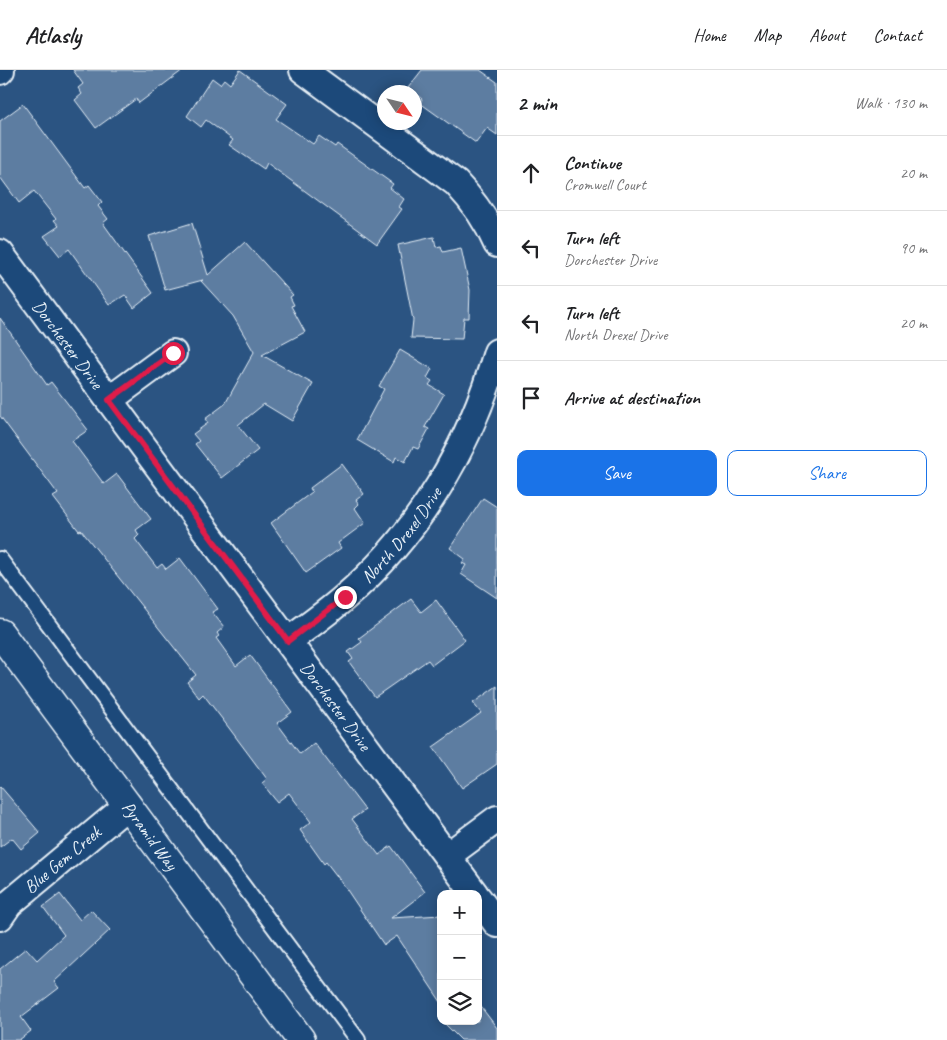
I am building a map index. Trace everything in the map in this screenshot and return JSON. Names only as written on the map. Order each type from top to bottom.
[{"type":"main road","name":"Pyramid Way","points":[[0,633],[300,1040]]},
{"type":"street","points":[[303,70],[456,183],[475,203],[489,225],[497,244]]},
{"type":"street","name":"Dorchester Drive","points":[[0,253],[472,890]]},
{"type":"street","name":"North Drexel Drive","points":[[288,641],[345,597],[382,562],[415,522],[443,481],[468,435],[487,386],[497,352]]},
{"type":"street","points":[[109,400],[173,353]]},
{"type":"street","name":"Blue Gem Creek","points":[[3,906],[128,805]]},
{"type":"street","points":[[447,856],[497,820]]},
{"type":"street","points":[[482,903],[497,924]]},
{"type":"lane","points":[[0,559],[358,1040]]},
{"type":"building","points":[[73,70],[183,70],[139,103],[136,99],[96,128],[75,100],[82,94],[78,88],[83,84]]},
{"type":"building","points":[[240,70],[287,104],[276,119],[313,144],[319,136],[335,147],[337,144],[393,184],[390,188],[404,199],[399,207],[402,209],[377,244],[267,163],[264,169],[229,145],[233,140],[206,120],[201,127],[187,116],[212,78],[220,84],[224,79],[230,84]]},
{"type":"building","points":[[422,70],[480,70],[497,82],[497,135],[487,128],[476,143],[422,104],[422,85],[410,85]]},
{"type":"building","points":[[23,104],[85,188],[89,185],[102,202],[98,206],[108,219],[103,223],[153,293],[134,308],[125,295],[109,305],[69,249],[60,256],[44,236],[59,226],[54,220],[56,219],[34,191],[19,203],[0,177],[0,121]]},
{"type":"building","points":[[192,223],[208,275],[245,242],[293,295],[290,297],[294,305],[291,306],[305,332],[262,355],[313,384],[292,421],[264,404],[238,425],[258,450],[222,478],[195,444],[199,441],[193,434],[208,423],[205,419],[225,404],[254,352],[233,316],[201,281],[203,280],[165,290],[149,236]]},
{"type":"building","points":[[434,237],[436,247],[441,246],[443,252],[461,248],[470,290],[469,318],[464,318],[462,339],[411,338],[413,320],[398,245]]},
{"type":"building","points":[[0,318],[47,385],[51,382],[88,430],[72,441],[104,484],[117,474],[151,519],[136,530],[139,535],[135,539],[157,568],[162,564],[166,569],[180,558],[218,609],[212,612],[224,627],[217,633],[219,636],[216,638],[236,666],[250,655],[292,712],[277,723],[300,754],[314,743],[365,810],[352,819],[379,855],[391,846],[425,892],[391,918],[437,915],[437,996],[397,936],[384,945],[343,884],[326,862],[324,864],[300,830],[311,822],[289,793],[277,802],[262,783],[267,779],[203,694],[199,698],[187,682],[196,675],[53,497],[58,494],[0,416]]},
{"type":"building","points":[[400,350],[432,369],[427,378],[432,381],[429,385],[444,394],[425,427],[429,429],[418,449],[413,447],[405,462],[396,457],[394,462],[357,440],[384,389],[379,386]]},
{"type":"building","points":[[342,464],[364,494],[356,500],[359,504],[355,508],[365,523],[338,543],[341,548],[306,573],[271,523],[312,492],[310,488]]},
{"type":"building","points":[[483,498],[497,507],[497,598],[461,574],[466,565],[462,563],[465,559],[450,548]]},
{"type":"building","points":[[411,599],[421,612],[436,600],[465,640],[432,665],[428,660],[375,697],[349,662],[353,659],[348,652],[362,642],[359,638]]},
{"type":"building","points":[[497,686],[497,764],[462,788],[433,747],[481,713],[473,703]]},
{"type":"building","points":[[0,786],[40,833],[21,849],[12,838],[0,847]]},
{"type":"building","points":[[60,894],[80,920],[91,910],[110,930],[54,982],[59,988],[21,1017],[31,1031],[19,1040],[0,1040],[0,969],[26,948],[37,960],[64,935],[43,907]]},
{"type":"building","points":[[482,1008],[497,1028],[497,1040],[461,1040],[446,1025],[482,1025]]},
{"type":"route","points":[[173,353],[109,400],[288,641],[345,597]]}]
